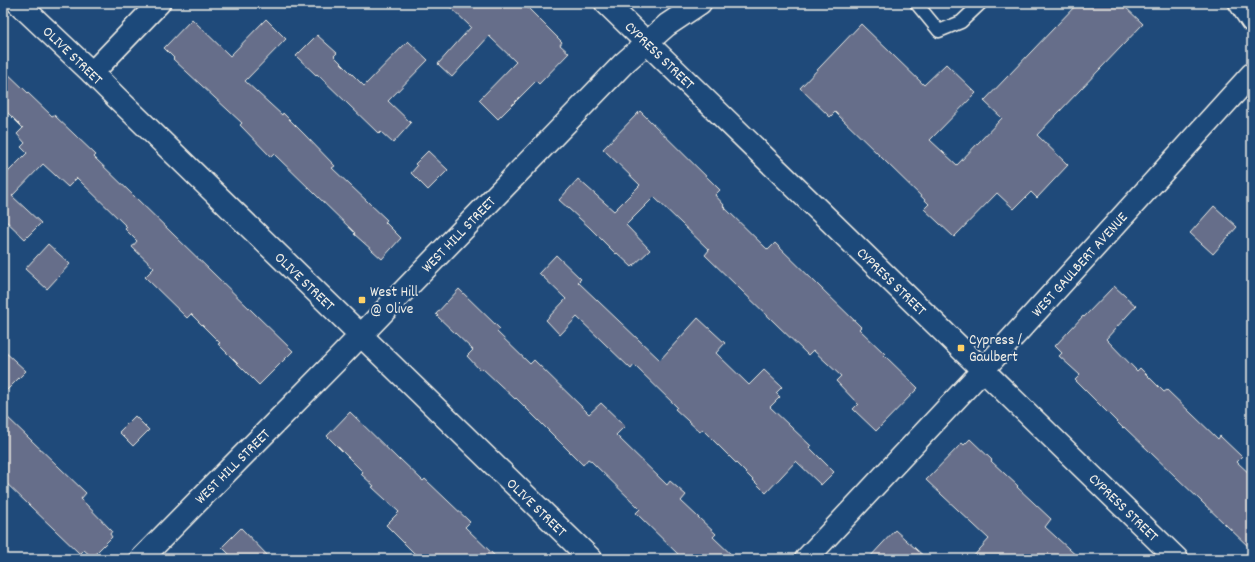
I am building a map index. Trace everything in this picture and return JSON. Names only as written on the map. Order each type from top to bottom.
[{"type":"street","name":"OLIVE STREET","points":[[18,3],[92,73],[591,559]]},
{"type":"street","points":[[92,73],[159,3]]},
{"type":"street","name":"CYPRESS STREET","points":[[606,3],[1177,559]]},
{"type":"street","name":"WEST HILL STREET","points":[[141,559],[335,362],[624,62],[668,25],[700,3]]},
{"type":"street","points":[[1240,3],[1252,21]]},
{"type":"street","name":"WEST GAULBERT AVENUE","points":[[806,559],[983,370],[1252,74]]},
{"type":"lane","points":[[916,3],[939,31],[961,22],[981,3]]},
{"type":"building","points":[[446,3],[523,3],[562,42],[560,45],[569,53],[539,84],[536,81],[498,119],[479,100],[516,62],[489,36],[452,77],[438,64],[471,27]]},
{"type":"building","points":[[1078,3],[1121,3],[1143,24],[1037,135],[1068,165],[1037,198],[1031,192],[1014,209],[997,193],[954,237],[924,209],[929,204],[835,112],[830,117],[800,88],[861,24],[924,85],[946,64],[976,93],[930,140],[957,165],[1002,118],[984,101]]},
{"type":"building","points":[[192,19],[230,56],[266,19],[286,39],[245,81],[282,115],[283,113],[305,135],[335,166],[332,168],[387,220],[385,222],[401,238],[382,259],[354,234],[355,233],[274,154],[271,157],[240,125],[242,123],[173,59],[174,58],[164,48]]},
{"type":"building","points":[[317,35],[337,53],[334,56],[364,86],[408,41],[428,60],[388,101],[411,123],[393,143],[381,132],[379,134],[317,74],[316,75],[296,56]]},
{"type":"building","points":[[3,69],[52,116],[54,115],[96,155],[94,157],[293,351],[259,385],[218,344],[220,343],[191,314],[187,318],[145,277],[154,268],[132,247],[137,241],[125,229],[127,227],[77,178],[68,187],[43,164],[12,196],[41,223],[25,239],[3,218],[3,177],[27,153],[21,147],[25,143],[17,134],[23,128],[3,108]]},
{"type":"building","points":[[640,111],[720,190],[715,195],[724,205],[723,206],[768,250],[775,243],[861,327],[859,329],[918,388],[876,431],[853,409],[858,404],[836,381],[841,376],[813,350],[808,355],[705,255],[709,250],[654,197],[626,225],[650,250],[632,267],[617,253],[616,254],[559,200],[578,179],[614,211],[640,185],[603,149]]},
{"type":"building","points":[[428,151],[448,170],[428,190],[411,173],[417,166],[415,164]]},
{"type":"building","points":[[1214,206],[1237,227],[1213,254],[1190,233]]},
{"type":"building","points":[[48,244],[70,264],[47,289],[25,269]]},
{"type":"building","points":[[556,255],[581,279],[578,282],[660,360],[698,318],[725,343],[716,353],[749,385],[764,370],[782,387],[776,393],[780,397],[770,407],[811,446],[809,447],[834,472],[821,485],[796,461],[766,493],[702,429],[700,432],[675,409],[677,407],[634,365],[631,369],[577,317],[560,335],[546,320],[566,299],[539,273]]},
{"type":"building","points":[[1114,286],[1136,306],[1106,339],[1137,371],[1140,368],[1164,392],[1167,390],[1218,439],[1220,436],[1242,457],[1237,462],[1252,476],[1252,550],[1124,427],[1123,428],[1075,380],[1080,375],[1059,356],[1062,353],[1055,346]]},
{"type":"building","points":[[459,289],[500,329],[497,332],[530,364],[534,360],[589,414],[601,403],[625,426],[616,435],[667,485],[670,481],[686,495],[681,501],[716,534],[713,537],[736,559],[683,559],[636,513],[640,509],[591,461],[588,459],[583,465],[516,398],[515,399],[482,368],[480,370],[467,356],[473,350],[436,314]]},
{"type":"building","points":[[3,350],[26,371],[3,394]]},
{"type":"building","points":[[350,412],[399,460],[400,459],[423,481],[425,479],[470,522],[465,527],[498,559],[420,559],[386,525],[399,512],[372,487],[374,486],[361,474],[363,472],[327,436]]},
{"type":"building","points":[[3,413],[86,493],[81,499],[112,531],[110,534],[112,537],[92,557],[84,550],[80,554],[3,480]]},
{"type":"building","points":[[135,416],[149,430],[133,446],[119,432]]},
{"type":"building","points":[[970,439],[1051,519],[1045,527],[1080,559],[971,559],[989,539],[926,480],[962,443],[964,445]]},
{"type":"building","points":[[241,528],[271,559],[234,559],[222,547]]},
{"type":"building","points":[[895,530],[927,559],[868,559]]},
{"type":"place","name":"West Hill @ Olive","points":[[362,300]]},
{"type":"place","name":"Cypress / Gaulbert","points":[[961,348]]}]
